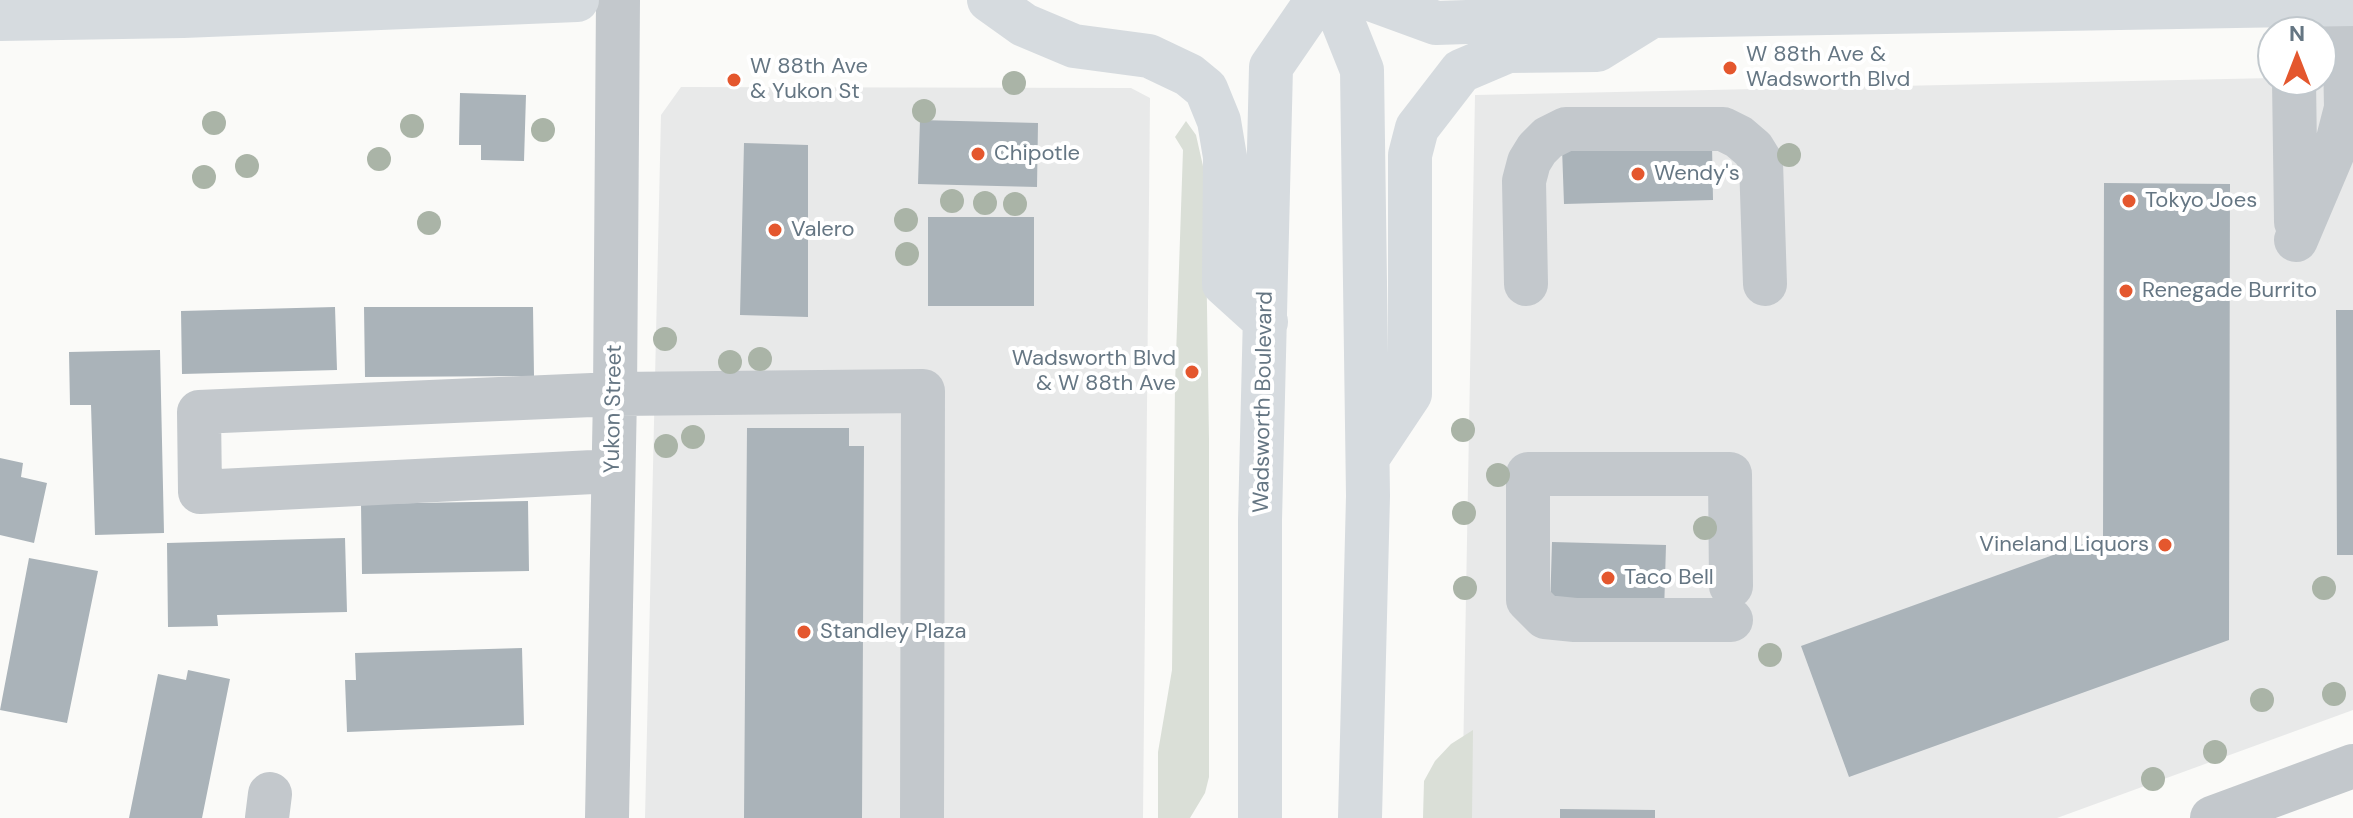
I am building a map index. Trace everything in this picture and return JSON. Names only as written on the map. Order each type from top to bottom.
[{"type":"main road","points":[[0,19],[54,9],[577,0]]},
{"type":"main road","points":[[989,0],[1024,25],[1074,46],[1149,56],[1189,75],[1206,89],[1219,121],[1225,157],[1224,284],[1266,322]]},
{"type":"main road","name":"Wadsworth Boulevard","points":[[1260,818],[1260,536],[1271,67],[1317,0]]},
{"type":"main road","points":[[1334,0],[1362,70],[1368,457],[1360,818]]},
{"type":"main road","points":[[1373,0],[1436,23],[1652,16],[2293,12],[2347,3]]},
{"type":"main road","points":[[1368,457],[1410,394],[1410,155],[1417,128],[1461,71],[1508,51],[1597,50],[1652,16]]},
{"type":"street","name":"Yukon Street","points":[[596,817],[613,471],[618,0]]},
{"type":"street","points":[[2294,96],[2296,240],[2337,143],[2346,108],[2347,3]]},
{"type":"street","points":[[1526,284],[1524,181],[1529,162],[1548,138],[1566,129],[1723,129],[1753,149],[1761,162],[1765,284]]},
{"type":"street","points":[[613,471],[200,492],[199,412],[615,394],[923,391],[922,818]]},
{"type":"street","points":[[1528,474],[1730,474],[1731,603],[1575,620],[1545,617],[1528,600],[1528,474]]},
{"type":"street","points":[[2212,818],[2353,766]]},
{"type":"shaded area","points":[[2337,76],[2353,76],[2353,710],[2057,818],[1462,818],[1475,95],[2257,78],[2257,96],[2337,96]]},
{"type":"shaded area","points":[[681,87],[1131,88],[1150,98],[1143,818],[645,818],[661,115]]},
{"type":"shaded area","points":[[1186,121],[1196,135],[1205,175],[1209,777],[1205,793],[1190,818],[1158,818],[1158,752],[1172,670],[1175,385],[1183,150],[1175,137]]},
{"type":"shaded area","points":[[1473,730],[1472,818],[1423,818],[1424,781],[1435,761],[1451,744]]},
{"type":"building","points":[[460,93],[526,95],[524,161],[481,160],[481,145],[459,145]]},
{"type":"building","name":"Chipotle","points":[[920,120],[1038,123],[1037,187],[918,184]]},
{"type":"building","name":"Valero","points":[[744,143],[808,145],[808,317],[740,315]]},
{"type":"building","name":"Wendy's","points":[[1712,144],[1713,200],[1564,204],[1562,148]]},
{"type":"building","points":[[2104,183],[2230,184],[2229,640],[1849,777],[1801,646],[2103,537]]},
{"type":"building","points":[[928,217],[1034,217],[1034,306],[928,306]]},
{"type":"building","points":[[335,307],[337,370],[182,374],[181,311]]},
{"type":"building","points":[[364,307],[533,307],[534,376],[365,377]]},
{"type":"building","points":[[2336,310],[2353,310],[2353,555],[2337,555]]},
{"type":"building","points":[[160,350],[164,533],[95,535],[91,405],[70,405],[69,352]]},
{"type":"building","name":"Standley Plaza","points":[[747,428],[849,428],[849,446],[864,446],[862,818],[744,818]]},
{"type":"building","points":[[0,458],[23,463],[21,477],[47,483],[34,543],[0,535]]},
{"type":"building","points":[[528,501],[529,571],[362,574],[361,504]]},
{"type":"building","points":[[345,538],[347,612],[217,615],[218,626],[168,627],[167,543]]},
{"type":"building","name":"Taco Bell","points":[[1552,542],[1666,545],[1664,613],[1550,610]]},
{"type":"building","points":[[29,558],[98,571],[67,723],[0,710]]},
{"type":"building","points":[[522,648],[524,725],[347,732],[345,680],[356,680],[355,653]]},
{"type":"building","points":[[188,670],[230,679],[202,818],[129,818],[158,674],[186,680]]},
{"type":"building","points":[[1560,809],[1655,810],[1655,818],[1560,818]]},
{"type":"place","name":"W 88th Ave & Wadsworth Blvd","points":[[1730,68]]},
{"type":"place","name":"W 88th Ave & Yukon St","points":[[734,80]]},
{"type":"place","name":"Chipotle","points":[[978,154]]},
{"type":"place","name":"Wendy's","points":[[1638,174]]},
{"type":"place","name":"Tokyo Joes","points":[[2129,201]]},
{"type":"place","name":"Valero","points":[[775,230]]},
{"type":"place","name":"Renegade Burrito","points":[[2126,291]]},
{"type":"place","name":"Wadsworth Blvd & W 88th Ave","points":[[1192,372]]},
{"type":"place","name":"Vineland Liquors","points":[[2165,545]]},
{"type":"place","name":"Taco Bell","points":[[1608,578]]},
{"type":"place","name":"Standley Plaza","points":[[804,632]]}]
